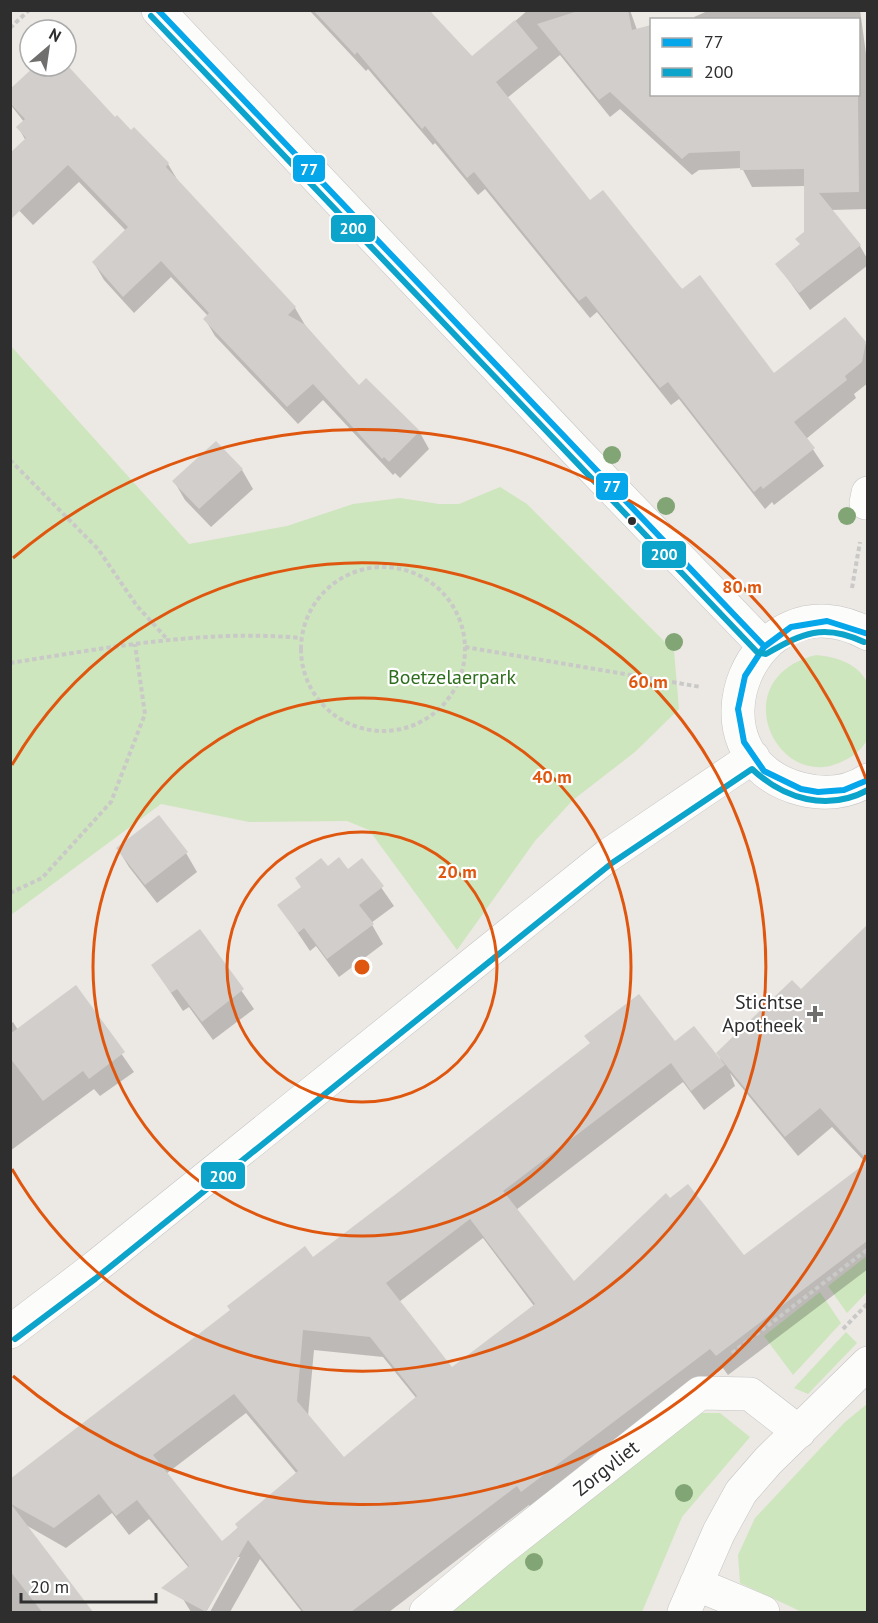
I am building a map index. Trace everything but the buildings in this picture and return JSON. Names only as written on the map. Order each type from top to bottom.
[{"type":"street","points":[[158,10],[560,435],[763,645]]},
{"type":"street","points":[[856,629],[823,621],[801,624],[781,632],[763,645],[747,667],[738,693],[737,716],[742,737],[753,757],[769,775],[791,787],[814,793],[838,792],[867,780]]},
{"type":"street","points":[[10,1332],[89,1272],[607,856],[753,757]]},
{"type":"street","points":[[763,1612],[690,1598],[741,1492],[867,1363]]},
{"type":"street","points":[[700,1393],[750,1394],[799,1432]]},
{"type":"street","name":"Zorgvliet","points":[[426,1612],[498,1552],[700,1393]]},
{"type":"path","points":[[10,28],[29,10]]},
{"type":"path","points":[[10,460],[98,549],[137,606],[168,641]]},
{"type":"path","points":[[856,629],[867,498]]},
{"type":"path","points":[[374,567],[401,569],[426,579],[447,598],[460,621],[465,647],[461,674],[449,698],[430,717],[405,729],[378,732],[352,726],[329,712],[311,691],[302,665],[301,638],[309,613],[325,591],[347,575],[374,567]]},
{"type":"path","points":[[10,663],[168,641],[266,635],[301,638]]},
{"type":"path","points":[[10,893],[42,878],[111,802],[145,714],[135,644]]},
{"type":"path","points":[[465,647],[738,693]]},
{"type":"path","points":[[700,1393],[714,1367],[867,1249]]},
{"type":"green space","name":"Boetzelaerpark","points":[[10,345],[189,544],[287,526],[353,504],[400,498],[439,504],[459,504],[500,487],[527,504],[674,651],[679,709],[635,752],[573,800],[535,841],[457,950],[369,830],[347,821],[249,822],[161,804],[11,915]]},
{"type":"green space","points":[[816,655],[846,662],[863,675],[867,682],[867,740],[859,751],[848,759],[816,767],[795,761],[779,747],[769,728],[766,706],[772,685],[788,667]]},
{"type":"green space","points":[[867,1256],[867,1292],[847,1313],[828,1286]]},
{"type":"green space","points":[[820,1292],[841,1323],[793,1375],[764,1336]]},
{"type":"green space","points":[[846,1332],[857,1343],[808,1394],[794,1388]]},
{"type":"green space","points":[[867,1404],[867,1612],[802,1612],[740,1583],[738,1555],[755,1518],[845,1422]]},
{"type":"green space","points":[[700,1413],[720,1413],[750,1437],[682,1517],[642,1612],[440,1612]]},
{"type":"transit line","name":"77","points":[[158,10],[763,645]]},
{"type":"transit line","name":"200","points":[[151,16],[757,652],[766,654],[813,633],[837,633],[864,642]]},
{"type":"transit line","name":"77","points":[[868,634],[827,621],[791,627],[764,647],[745,676],[738,709],[744,742],[764,771],[801,789],[818,792],[844,790],[868,780]]},
{"type":"transit line","name":"200","points":[[15,1339],[95,1279],[612,863],[752,769],[778,788],[807,799],[837,800],[853,797],[868,790]]},
{"type":"place","name":"Stichtse Apotheek","points":[[815,1014]]}]
